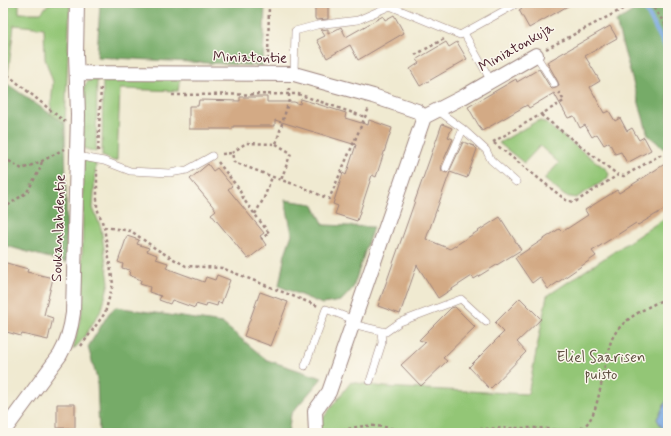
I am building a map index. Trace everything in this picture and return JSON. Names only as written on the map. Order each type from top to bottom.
[{"type":"street","name":"Soukanlahdentie","points":[[3,432],[60,355],[67,344],[71,330],[73,313],[78,133],[78,73],[76,54],[77,3]]},
{"type":"street","name":"Miniatonkuja","points":[[426,113],[491,81],[536,55]]},
{"type":"street","name":"Miniatontie","points":[[78,73],[291,74],[373,96],[426,113]]},
{"type":"street","points":[[316,433],[315,411],[329,392],[426,113]]},
{"type":"lane","points":[[291,74],[295,31],[316,25],[358,20],[392,5],[460,35],[516,4]]},
{"type":"lane","points":[[464,33],[491,81]]},
{"type":"lane","points":[[536,55],[554,84]]},
{"type":"lane","points":[[426,113],[463,128],[486,150],[491,160],[516,182]]},
{"type":"lane","points":[[446,168],[463,128]]},
{"type":"lane","points":[[77,152],[130,171],[170,173],[187,170],[212,156]]},
{"type":"lane","points":[[305,366],[326,309],[353,322],[386,332],[400,322],[461,299],[486,322]]},
{"type":"lane","points":[[370,380],[382,343],[381,331]]},
{"type":"path","points":[[268,74],[269,3]]},
{"type":"path","name":"Miniatonkuja","points":[[536,55],[555,43],[634,3]]},
{"type":"path","points":[[650,3],[668,28]]},
{"type":"path","points":[[415,55],[456,34]]},
{"type":"path","points":[[3,71],[78,133]]},
{"type":"path","points":[[276,144],[289,100],[291,74]]},
{"type":"path","points":[[493,142],[564,101],[554,84]]},
{"type":"path","points":[[172,95],[298,94],[365,117]]},
{"type":"path","points":[[232,153],[234,162],[300,186],[329,199],[373,96]]},
{"type":"path","points":[[541,115],[618,175],[624,176],[662,154]]},
{"type":"path","points":[[487,137],[567,201],[575,202],[618,175]]},
{"type":"path","points":[[212,156],[232,153],[246,143],[276,144],[291,152],[281,180]]},
{"type":"path","points":[[3,162],[9,161],[22,168],[42,161],[62,150],[77,152]]},
{"type":"path","points":[[212,156],[240,189],[244,200],[269,233],[261,239]]},
{"type":"path","points":[[3,209],[28,192],[40,170],[42,161]]},
{"type":"path","points":[[255,214],[264,198],[272,177]]},
{"type":"path","points":[[104,227],[131,231],[156,249],[186,266],[222,268],[326,309]]},
{"type":"path","points":[[337,433],[351,428],[374,425],[409,431],[532,428],[568,430],[582,428],[589,422],[594,412],[608,349],[614,335],[636,314],[668,297]]},
{"type":"path","points":[[582,428],[585,433]]},
{"type":"green space","points":[[3,3],[19,3],[19,13],[41,13],[49,3],[67,3],[70,5],[65,124],[51,115],[53,82],[45,59],[44,28],[14,25],[7,83],[3,81],[3,53],[7,20],[3,15]]},
{"type":"green space","points":[[100,3],[265,3],[263,66],[97,57]]},
{"type":"green space","points":[[645,3],[668,3],[668,152],[648,135],[616,22]]},
{"type":"green space","points":[[103,77],[180,79],[178,91],[120,89],[117,160],[114,161],[102,156]]},
{"type":"green space","points":[[97,78],[96,152],[83,148],[83,88],[88,81]]},
{"type":"green space","points":[[3,81],[65,124],[67,263],[3,245]]},
{"type":"green space","points":[[537,121],[544,122],[607,170],[609,174],[607,179],[576,198],[565,196],[544,179],[559,163],[540,146],[524,163],[499,143]]},
{"type":"green space","points":[[83,160],[96,162],[93,208],[101,228],[109,282],[102,309],[83,339],[73,350],[82,311]]},
{"type":"green space","points":[[285,200],[313,204],[324,225],[373,227],[353,288],[341,301],[322,304],[279,286],[285,254],[292,234]]},
{"type":"green space","name":"Eliel Saarisen puisto","points":[[668,216],[668,354],[666,358],[668,363],[668,398],[657,419],[665,433],[319,433],[320,422],[351,382],[384,387],[528,394],[547,296]]},
{"type":"green space","points":[[116,307],[222,323],[267,360],[322,378],[291,414],[288,433],[99,433],[97,379],[88,347],[109,313]]},
{"type":"water","points":[[668,398],[668,433],[665,433],[657,419]]},
{"type":"building","points":[[315,3],[328,3],[328,19],[316,20]]},
{"type":"building","points":[[530,3],[573,3],[529,28],[519,10]]},
{"type":"building","points":[[394,15],[404,33],[358,60],[350,45],[327,58],[317,40],[325,36],[321,30],[328,29],[328,34],[341,27],[346,37],[383,16],[385,20]]},
{"type":"building","points":[[610,26],[617,38],[585,56],[600,81],[590,87],[604,113],[609,111],[615,121],[620,118],[627,131],[632,128],[639,140],[644,137],[651,150],[627,163],[621,152],[615,154],[609,142],[604,145],[597,134],[592,137],[585,125],[580,128],[574,116],[568,118],[554,93],[529,108],[527,105],[482,131],[468,107],[516,79],[517,82],[539,69],[550,87],[552,89],[556,88],[559,86],[558,82],[547,62]]},
{"type":"building","points":[[446,42],[449,47],[457,42],[467,59],[420,86],[410,69],[419,63],[417,59]]},
{"type":"building","points":[[240,97],[267,97],[267,102],[294,102],[300,104],[301,99],[346,113],[345,118],[368,125],[369,120],[392,128],[376,177],[372,175],[357,221],[335,214],[338,206],[333,204],[343,173],[346,175],[356,145],[275,120],[275,126],[233,126],[233,129],[189,129],[189,106],[198,106],[199,100],[240,101]]},
{"type":"building","points":[[442,124],[452,128],[448,137],[453,139],[441,166],[442,171],[447,173],[450,170],[463,142],[474,146],[477,149],[467,178],[450,172],[426,239],[450,249],[500,217],[521,250],[474,279],[472,276],[438,298],[417,265],[400,314],[378,306]]},
{"type":"building","points":[[668,162],[668,207],[638,225],[636,223],[592,251],[596,256],[548,289],[540,277],[532,283],[515,258],[559,229],[562,232],[588,215],[585,210],[617,190],[619,193]]},
{"type":"building","points":[[208,164],[213,171],[217,168],[232,186],[228,189],[264,233],[260,236],[266,245],[248,259],[211,214],[216,210],[190,179]]},
{"type":"building","points":[[127,236],[139,240],[137,244],[149,248],[147,251],[157,255],[156,259],[168,263],[166,268],[204,282],[206,277],[215,280],[217,275],[230,280],[221,304],[218,302],[217,306],[207,303],[206,307],[196,304],[195,308],[172,300],[170,304],[159,300],[161,296],[149,292],[150,287],[140,284],[141,280],[129,275],[130,270],[122,268],[123,264],[118,262]]},
{"type":"building","points":[[3,262],[28,269],[27,272],[53,278],[44,315],[53,318],[48,340],[22,334],[21,336],[3,331]]},
{"type":"building","points":[[260,292],[288,302],[271,346],[244,336]]},
{"type":"building","points":[[520,298],[541,319],[517,342],[526,352],[490,389],[469,367],[504,332],[495,323]]},
{"type":"building","points":[[455,307],[475,327],[443,358],[447,361],[421,386],[401,365],[426,342],[419,340],[451,308]]},
{"type":"building","points":[[57,404],[75,404],[75,428],[57,428]]},
{"type":"waterway","points":[[645,8],[668,52]]}]
